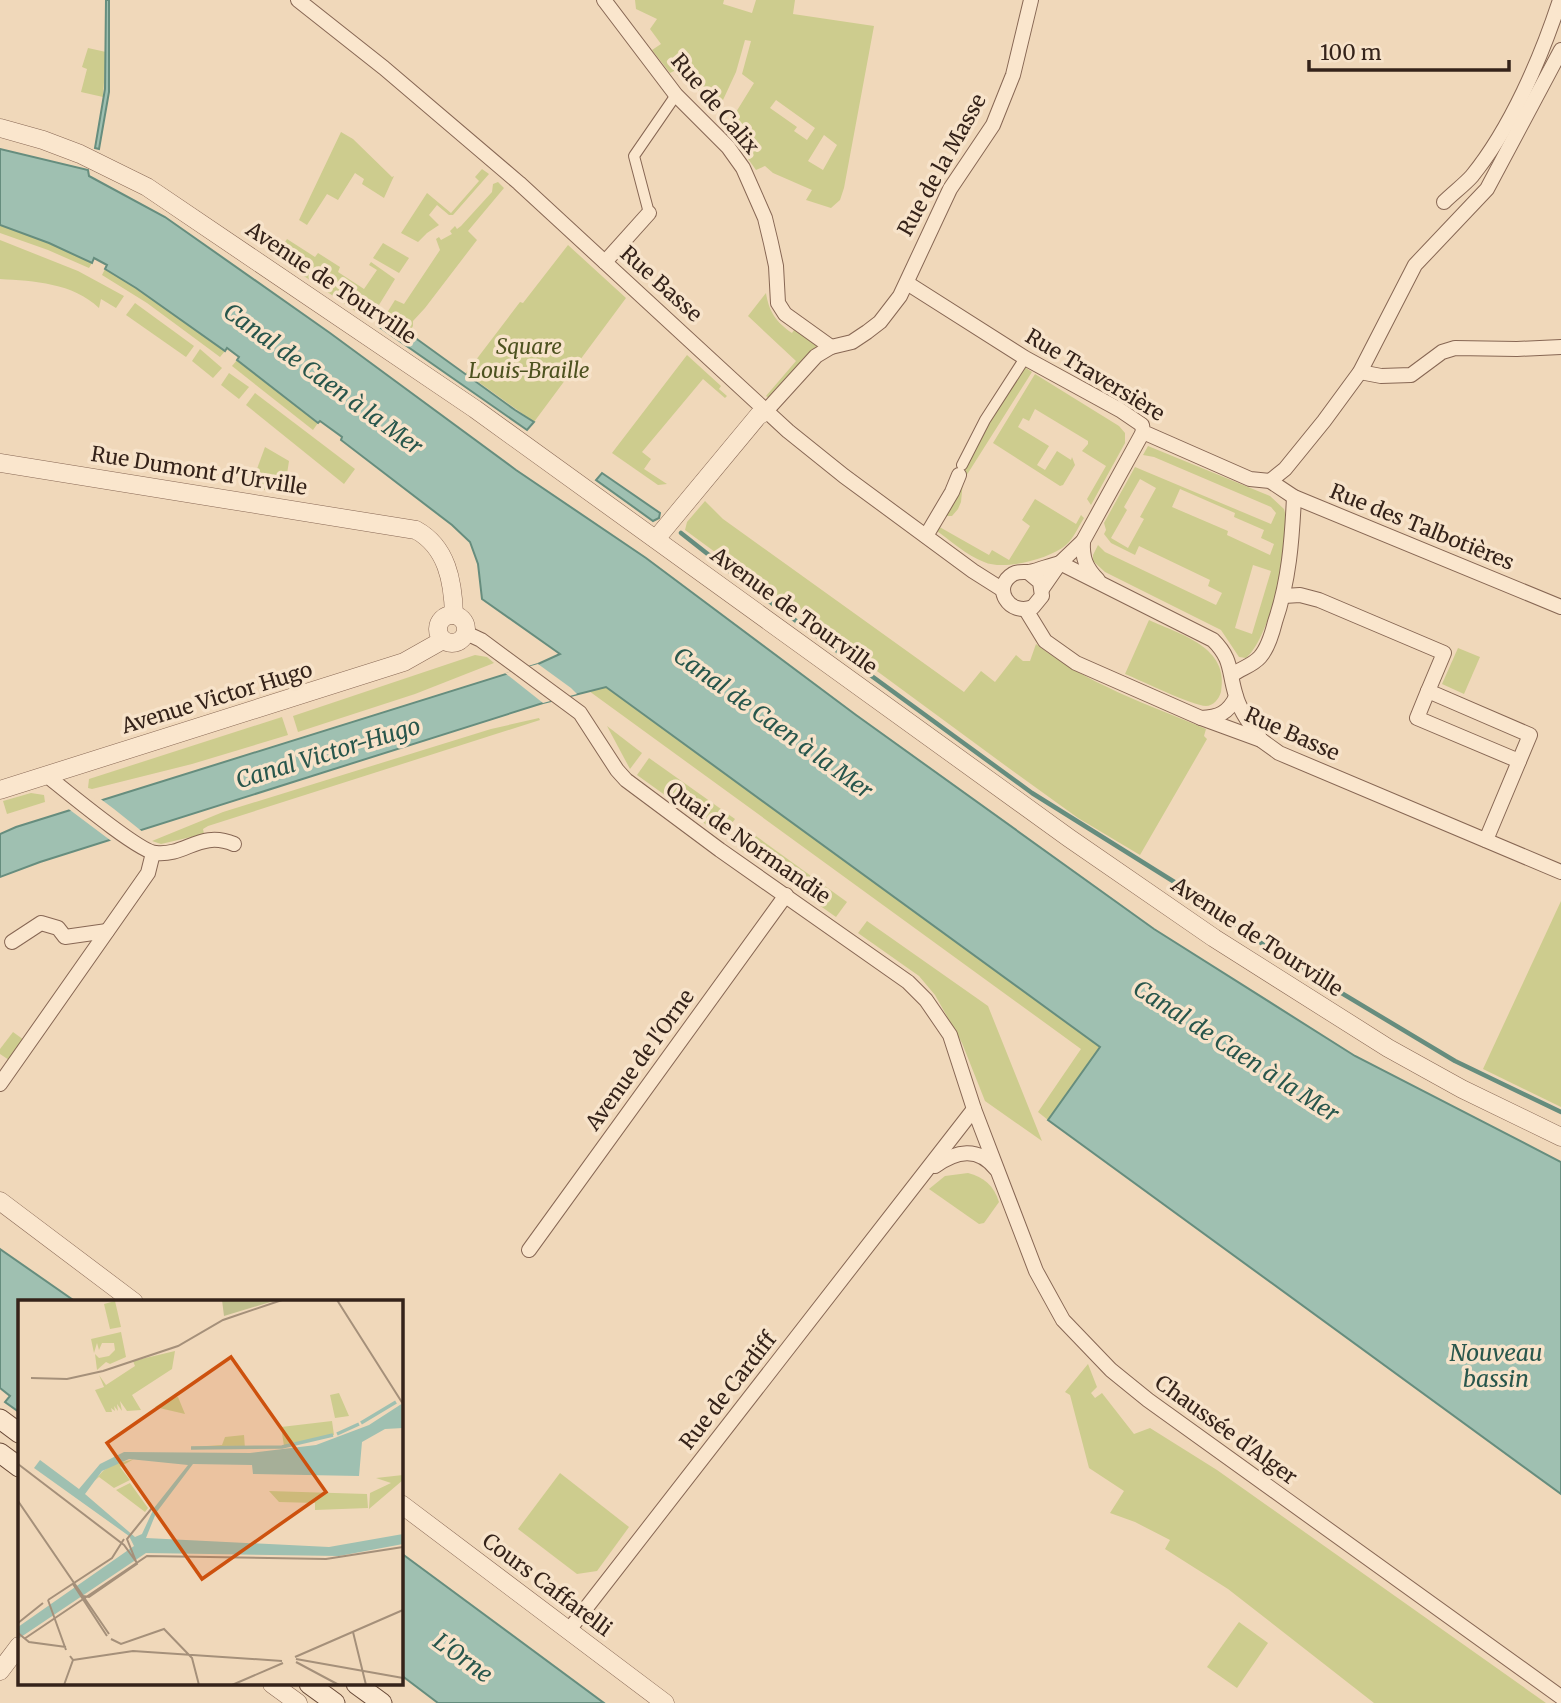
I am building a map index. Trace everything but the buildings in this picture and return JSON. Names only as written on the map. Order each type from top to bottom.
[{"type":"main road","points":[[0,1419],[18,1432]]},
{"type":"main road","points":[[0,1453],[18,1466]]},
{"type":"main road","points":[[312,1686],[335,1703]]},
{"type":"main road","points":[[359,1686],[382,1703]]},
{"type":"street","name":"Rue Basse","points":[[298,0],[519,183],[766,411],[835,469],[973,571],[1003,590],[1010,605],[1026,610],[1045,641],[1068,658],[1132,690],[1261,740],[1279,753],[1560,870]]},
{"type":"street","name":"Rue de Calix","points":[[604,0],[676,95],[728,147],[743,168],[765,218],[776,267],[780,307],[785,314],[831,347]]},
{"type":"street","name":"Rue de la Masse","points":[[656,539],[758,416],[766,411],[810,362],[831,347],[852,342],[880,322],[891,310],[907,283],[950,189],[993,125],[1013,75],[1031,0]]},
{"type":"street","points":[[1444,202],[1470,178],[1493,145],[1526,87],[1560,0]]},
{"type":"street","points":[[1270,481],[1285,469],[1360,372],[1415,265],[1487,189],[1561,50]]},
{"type":"street","points":[[606,262],[649,213],[634,156],[676,95]]},
{"type":"street","name":"Avenue de Tourville","points":[[0,128],[80,154],[147,187],[408,362],[1069,838],[1267,973],[1388,1048],[1561,1137]]},
{"type":"street","name":"Rue Traversière","points":[[907,283],[1025,358],[1120,410],[1142,425],[1143,432],[1250,479],[1270,481]]},
{"type":"street","points":[[1360,372],[1381,376],[1411,375],[1443,352],[1455,348],[1561,347]]},
{"type":"street","points":[[926,536],[952,492],[985,420],[1025,358]]},
{"type":"street","points":[[1026,610],[1038,603],[1042,589],[1060,563],[1083,541],[1143,432]]},
{"type":"street","name":"Rue Dumont d'Urville","points":[[0,463],[416,530],[437,546],[452,581],[454,615]]},
{"type":"street","name":"Rue des Talbotières","points":[[1270,481],[1294,498],[1561,607]]},
{"type":"street","points":[[1232,675],[1252,665],[1262,655],[1269,641],[1284,596],[1292,545],[1294,498]]},
{"type":"street","points":[[1083,541],[1088,570],[1101,584]]},
{"type":"street","points":[[1003,590],[1009,577],[1015,573],[1060,563],[1213,640],[1224,652],[1236,696],[1247,720],[1261,740]]},
{"type":"street","points":[[1028,572],[1040,582],[1042,589]]},
{"type":"street","points":[[1284,596],[1300,595],[1319,600],[1444,653],[1417,718],[1519,761]]},
{"type":"street","points":[[454,615],[465,621],[466,634],[458,642],[450,643],[443,640],[438,633],[438,625],[446,616],[454,615]]},
{"type":"street","name":"Quai de Normandie","points":[[466,634],[481,640],[580,713],[626,780],[720,850],[908,982],[926,1000],[950,1035],[974,1109]]},
{"type":"street","name":"Avenue Victor Hugo","points":[[0,790],[404,662],[443,640]]},
{"type":"street","points":[[1428,691],[1530,735],[1486,840]]},
{"type":"street","points":[[1201,718],[1224,714],[1236,696]]},
{"type":"street","points":[[46,775],[127,837],[153,853],[163,853],[217,838],[234,845]]},
{"type":"street","points":[[0,1084],[148,873],[153,853]]},
{"type":"street","name":"Avenue de l'Orne","points":[[529,1251],[786,895]]},
{"type":"street","points":[[12,942],[41,923],[58,928],[65,937],[107,931]]},
{"type":"street","name":"Chaussée d'Alger","points":[[974,1109],[1036,1271],[1063,1320],[1111,1370],[1148,1400],[1561,1697]]},
{"type":"street","name":"Rue de Cardiff","points":[[569,1630],[974,1109]]},
{"type":"street","name":"Rue de Cardiff","points":[[920,1178],[947,1158],[968,1152],[990,1161],[998,1173]]},
{"type":"street","points":[[0,1201],[131,1300]]},
{"type":"street","name":"Cours Caffarelli","points":[[402,1505],[666,1703]]},
{"type":"street","points":[[0,1671],[18,1647]]},
{"type":"street","points":[[275,1686],[298,1703]]},
{"type":"green space","points":[[635,0],[724,0],[723,4],[752,13],[756,0],[795,0],[793,14],[874,26],[840,200],[831,208],[806,200],[812,190],[773,173],[765,166],[756,170],[736,142],[742,131],[734,123],[733,117],[754,83],[742,74],[751,41],[745,40],[736,72],[723,100],[716,97],[710,108],[684,72],[678,76],[674,71],[670,73],[652,50],[661,44],[650,29],[657,19],[636,9]],"holes":[[[776,100],[815,128],[807,140],[794,131],[797,127],[770,108]],[[824,135],[837,145],[823,170],[808,161]]]},
{"type":"green space","points":[[88,48],[106,52],[103,97],[81,92],[87,69],[82,67]]},
{"type":"green space","points":[[341,132],[353,139],[394,176],[384,198],[362,184],[364,179],[355,173],[338,200],[327,194],[307,225],[299,220]]},
{"type":"green space","points":[[482,169],[489,174],[453,215],[449,215],[437,205],[429,215],[439,225],[418,242],[401,233],[427,193],[451,213],[479,181],[475,177]]},
{"type":"green space","points":[[498,182],[504,188],[468,231],[477,240],[413,321],[409,332],[385,316],[395,300],[404,304],[440,250],[436,239],[439,237],[441,240],[452,234],[450,231],[455,226],[457,229],[461,226],[492,192],[493,184]]},
{"type":"green space","points":[[0,225],[92,263],[89,268],[0,233]]},
{"type":"green space","points":[[287,239],[315,257],[318,253],[340,267],[338,272],[364,289],[377,270],[369,265],[371,262],[395,279],[374,313],[367,319],[276,257]]},
{"type":"green space","points":[[0,240],[78,271],[124,296],[116,308],[101,299],[99,308],[65,288],[39,282],[0,279]]},
{"type":"green space","points":[[383,243],[409,258],[399,273],[373,258]]},
{"type":"green space","name":"Square Louis-Braille","points":[[568,245],[626,298],[534,422],[466,373]]},
{"type":"green space","points":[[105,269],[136,287],[225,351],[220,357],[147,303],[102,275]]},
{"type":"green space","points":[[766,293],[771,311],[782,325],[792,333],[794,330],[819,344],[770,399],[766,396],[796,361],[748,316]]},
{"type":"green space","points":[[135,303],[194,346],[186,357],[126,315]]},
{"type":"green space","points":[[200,349],[222,368],[213,378],[192,361]]},
{"type":"green space","points":[[687,355],[721,386],[719,389],[727,396],[725,398],[703,379],[642,452],[651,459],[644,469],[667,484],[658,485],[612,453]]},
{"type":"green space","points":[[237,360],[318,423],[313,430],[232,366]]},
{"type":"green space","points":[[1023,366],[1032,372],[963,481],[958,509],[952,516],[942,516],[959,487],[971,453]]},
{"type":"green space","points":[[229,373],[249,387],[239,399],[221,385]]},
{"type":"green space","points":[[1035,374],[1119,426],[1125,433],[1125,443],[1091,505],[1087,499],[1106,466],[1082,451],[1088,441],[1035,409],[1029,421],[1023,418],[1018,427],[1049,446],[1037,465],[1045,470],[1057,451],[1071,460],[1072,457],[1075,465],[1060,486],[993,443]]},
{"type":"green space","points":[[255,393],[355,469],[344,484],[246,405]]},
{"type":"green space","points":[[1148,446],[1270,496],[1284,509],[1286,542],[1278,587],[1263,630],[1246,658],[1239,657],[1221,630],[1105,572],[1093,561],[1098,545],[1105,552],[1216,605],[1222,593],[1208,586],[1210,580],[1139,546],[1135,555],[1111,543],[1104,534],[1104,523],[1135,467],[1271,524],[1276,513],[1271,507],[1154,457],[1143,455]],"holes":[[[1140,479],[1156,488],[1140,517],[1144,519],[1128,548],[1111,538]],[[1180,489],[1235,513],[1234,517],[1264,530],[1261,538],[1274,544],[1270,555],[1227,535],[1228,531],[1172,507]],[[1253,565],[1271,571],[1252,634],[1235,628]]]},
{"type":"green space","points":[[265,447],[289,461],[284,493],[250,488]]},
{"type":"green space","points":[[1035,499],[1076,524],[1081,515],[1084,518],[1066,545],[1038,559],[1003,565],[984,562],[934,529],[936,525],[989,555],[992,550],[1009,560],[1030,526],[1022,520]]},
{"type":"green space","points":[[705,501],[723,519],[964,692],[981,671],[995,682],[1016,655],[1023,661],[1030,661],[1036,644],[1097,682],[1206,729],[1204,736],[1207,739],[1140,855],[1078,818],[685,530],[687,522]]},
{"type":"green space","points":[[1149,620],[1188,638],[1211,653],[1222,677],[1221,692],[1217,700],[1209,706],[1199,705],[1125,674]]},
{"type":"green space","points":[[1458,648],[1480,657],[1464,694],[1442,684]]},
{"type":"green space","points":[[475,655],[487,657],[494,663],[415,694],[298,732],[293,716]]},
{"type":"green space","points":[[606,687],[1100,1047],[1048,1120],[1038,1112],[1081,1049],[589,691]]},
{"type":"green space","points":[[282,717],[288,735],[192,764],[88,788],[89,779]]},
{"type":"green space","points":[[539,718],[540,720],[208,826],[203,829],[204,834],[161,844],[152,841],[223,812],[491,729]]},
{"type":"green space","points":[[607,726],[642,753],[630,769]]},
{"type":"green space","points":[[649,758],[735,819],[722,836],[637,775]]},
{"type":"green space","points":[[31,793],[44,795],[45,802],[7,814],[3,801]]},
{"type":"green space","points":[[749,831],[847,902],[836,917],[738,848]]},
{"type":"green space","points":[[1561,901],[1561,1107],[1483,1069]]},
{"type":"green space","points":[[867,921],[988,1006],[1042,1141],[985,1101],[962,1043],[935,995],[919,976],[858,933]]},
{"type":"green space","points":[[13,1032],[24,1040],[9,1060],[0,1054],[0,1049]]},
{"type":"green space","points":[[968,1173],[988,1183],[999,1202],[984,1223],[979,1224],[929,1189],[945,1176]]},
{"type":"green space","points":[[1088,1364],[1097,1387],[1091,1393],[1095,1398],[1102,1393],[1134,1434],[1150,1428],[1217,1470],[1546,1703],[1374,1703],[1228,1589],[1165,1549],[1170,1540],[1110,1513],[1124,1491],[1089,1468],[1070,1395],[1065,1392]]},
{"type":"green space","points":[[560,1473],[629,1527],[597,1571],[577,1574],[518,1529]]},
{"type":"green space","points":[[1239,1622],[1268,1643],[1237,1688],[1207,1667]]},
{"type":"water","points":[[106,0],[109,0],[109,92],[99,149],[95,148],[105,89]]},
{"type":"water","points":[[0,149],[88,170],[89,176],[165,217],[330,333],[516,470],[646,558],[856,715],[1154,929],[1355,1056],[1561,1162],[1561,1494],[1048,1120],[1100,1047],[606,687],[543,703],[0,877],[0,834],[16,827],[538,664],[560,654],[482,599],[478,564],[470,542],[452,525],[341,440],[342,437],[320,421],[318,423],[237,360],[239,357],[227,348],[225,351],[105,269],[107,265],[94,258],[92,263],[0,225]]},
{"type":"water","points":[[385,316],[534,422],[527,430],[378,326]]},
{"type":"water","points":[[602,473],[660,513],[659,518],[653,521],[596,480]]},
{"type":"water","points":[[0,1249],[73,1300],[18,1300],[18,1411],[5,1402],[10,1396],[0,1388]]},
{"type":"water","name":"L'Orne","points":[[402,1554],[604,1703],[438,1703],[402,1676]]},
{"type":"pier","points":[[538,664],[577,694],[543,703],[505,673]]},
{"type":"pier","points":[[98,797],[144,833],[114,843],[66,807]]},
{"type":"waterway","points":[[681,533],[747,585],[1032,793],[1184,888],[1278,955],[1455,1061],[1561,1112]]},
{"type":"water label","name":"Canal de Caen à la Mer","points":[[323,379]]},
{"type":"water label","name":"Canal de Caen à la Mer","points":[[773,723]]},
{"type":"water label","name":"Canal Victor-Hugo","points":[[328,753]]},
{"type":"water label","name":"Canal de Caen à la Mer","points":[[1236,1051]]},
{"type":"water label","name":"Nouveau bassin","points":[[1496,1366]]}]
